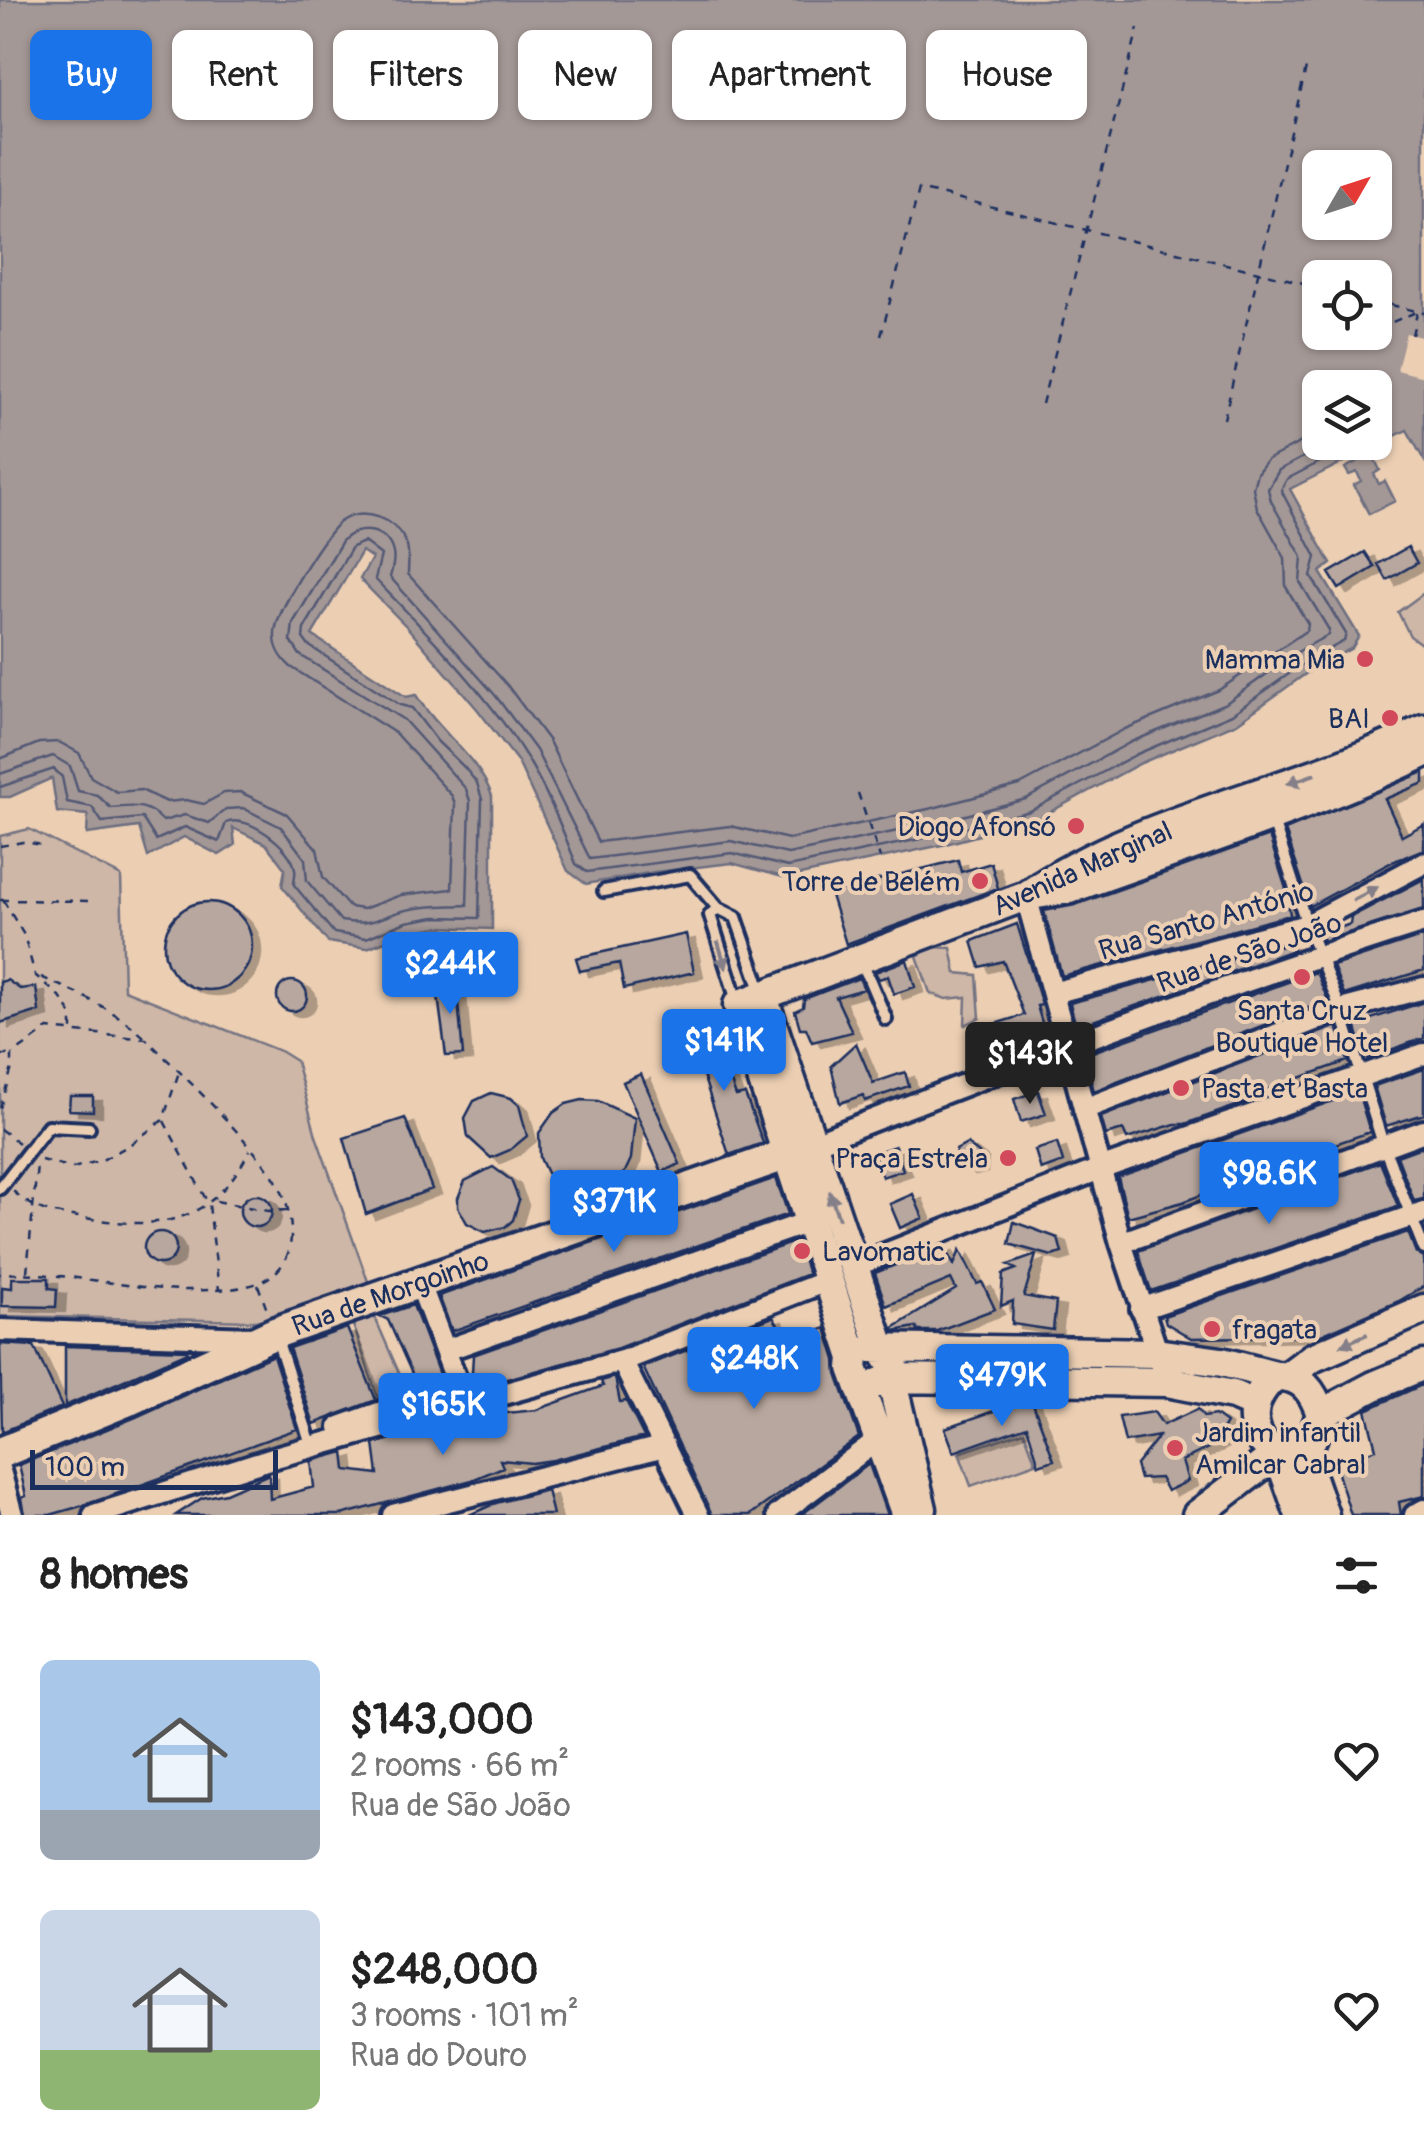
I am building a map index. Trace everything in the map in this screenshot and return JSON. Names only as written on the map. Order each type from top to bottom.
[{"type":"main road","name":"Avenida Marginal","points":[[751,1001],[1026,896],[1063,870],[1165,828],[1349,763],[1424,729]]},
{"type":"main road","points":[[1026,896],[1069,889],[1376,776],[1424,753]]},
{"type":"main road","points":[[751,1001],[800,1149],[855,1266],[882,1350],[893,1366],[891,1378],[919,1513]]},
{"type":"main road","points":[[800,1149],[811,1221],[856,1368],[880,1438],[919,1513]]},
{"type":"main road","name":"Rua de Morgoinho","points":[[0,1454],[268,1336],[800,1149]]},
{"type":"main road","points":[[1300,1515],[1278,1454],[1255,1426],[1254,1404],[1264,1385],[1312,1358],[1424,1309]]},
{"type":"main road","points":[[856,1368],[863,1349],[1156,1353],[1282,1376],[1306,1385],[1322,1414]]},
{"type":"main road","points":[[1324,1515],[1308,1469],[1307,1445],[1322,1414],[1424,1365]]},
{"type":"main road","points":[[856,1368],[871,1384],[891,1378],[1167,1382],[1233,1395],[1254,1404]]},
{"type":"main road","points":[[1197,1515],[1278,1454],[1294,1454],[1307,1445]]},
{"type":"street","name":"Rua Santo António","points":[[1054,992],[1307,926],[1424,863]]},
{"type":"street","points":[[1026,896],[1121,1243],[1167,1382]]},
{"type":"street","name":"Rua de São João","points":[[800,1149],[1066,1045],[1424,922]]},
{"type":"street","points":[[1084,1109],[1342,1010],[1424,988]]},
{"type":"street","points":[[855,1266],[1100,1169],[1424,1054]]},
{"type":"street","points":[[1121,1243],[1424,1131]]},
{"type":"street","points":[[1141,1310],[1418,1214]]},
{"type":"street","points":[[446,1350],[811,1221]]},
{"type":"street","points":[[94,1515],[279,1456],[622,1361],[829,1280]]},
{"type":"street","points":[[279,1456],[341,1426],[458,1385],[420,1284]]},
{"type":"street","points":[[0,1330],[268,1336]]},
{"type":"street","points":[[622,1361],[698,1515]]},
{"type":"street","points":[[778,1515],[880,1438]]},
{"type":"street","points":[[393,1515],[665,1446]]},
{"type":"street","points":[[0,1471],[12,1515]]},
{"type":"street","points":[[1415,1515],[1424,1510]]},
{"type":"lane","points":[[1271,816],[1307,926],[1342,1010],[1384,1147],[1418,1214],[1424,1249]]},
{"type":"lane","points":[[604,891],[690,875],[718,908],[736,917],[751,1001]]},
{"type":"lane","points":[[718,908],[710,915],[751,1001]]},
{"type":"lane","points":[[861,960],[886,1018]]},
{"type":"lane","points":[[2,1186],[48,1126],[89,1128]]},
{"type":"lane","points":[[268,1336],[310,1441]]},
{"type":"path","points":[[1042,404],[1138,28]]},
{"type":"path","points":[[1224,419],[1306,68]]},
{"type":"path","points":[[882,336],[919,189],[1302,283]]},
{"type":"path","points":[[1392,305],[1424,313]]},
{"type":"path","points":[[1392,322],[1418,312]]},
{"type":"path","points":[[1412,334],[1418,312]]},
{"type":"path","points":[[858,794],[880,858]]},
{"type":"path","points":[[0,846],[23,842],[43,845]]},
{"type":"path","points":[[2,900],[94,901]]},
{"type":"path","points":[[2,900],[24,936],[35,975],[60,997],[72,1015],[72,1030]]},
{"type":"path","points":[[0,1274],[28,1272],[166,1289],[219,1290],[257,1284],[285,1263],[292,1247],[288,1210],[272,1174],[179,1072],[127,1020],[92,998],[35,975]]},
{"type":"path","points":[[0,1055],[12,1054],[48,1029],[146,1039]]},
{"type":"path","points":[[0,1108],[12,1068],[12,1054]]},
{"type":"path","points":[[28,1272],[37,1159],[73,1168],[102,1160],[163,1120],[179,1072]]},
{"type":"path","points":[[163,1120],[209,1205],[219,1290]]},
{"type":"path","points":[[0,1128],[28,1150]]},
{"type":"path","points":[[2,1186],[34,1210],[156,1225],[191,1215],[209,1205],[250,1150]]},
{"type":"path","points":[[213,1200],[234,1207],[288,1210]]},
{"type":"path","points":[[257,1284],[268,1336]]},
{"type":"shaded area","points":[[1424,593],[1424,646],[1410,636],[1398,612]]},
{"type":"shaded area","points":[[29,829],[121,876],[124,990],[280,1051],[296,1061],[316,1136],[370,1287],[256,1321],[0,1316],[0,836]]},
{"type":"shaded area","points":[[931,947],[951,948],[956,973],[977,975],[980,1018],[965,1025],[966,997],[946,999],[930,993],[917,956]]},
{"type":"shaded area","points":[[373,1313],[406,1389],[378,1398],[351,1319]]},
{"type":"shaded area","points":[[1024,1431],[1036,1463],[971,1486],[959,1453]]},
{"type":"water","points":[[0,0],[1424,0],[1424,460],[1407,430],[1392,438],[1392,370],[1302,370],[1302,460],[1348,460],[1290,489],[1331,564],[1320,572],[1359,636],[1352,648],[1311,670],[1237,723],[1141,763],[1035,820],[942,845],[786,878],[732,863],[586,884],[568,871],[518,762],[407,627],[360,579],[372,558],[362,551],[312,635],[406,697],[416,695],[485,781],[492,796],[492,929],[437,927],[409,932],[367,948],[328,942],[282,886],[285,869],[266,844],[233,828],[235,845],[219,855],[184,837],[148,857],[139,827],[87,834],[88,815],[57,812],[52,778],[10,797],[0,797]]},
{"type":"water","points":[[1360,460],[1375,460],[1380,470],[1374,474],[1379,484],[1385,481],[1395,501],[1369,514],[1354,485],[1361,481],[1357,472],[1349,475],[1345,468]]},
{"type":"pier","points":[[1406,333],[1424,338],[1424,377],[1397,370]]},
{"type":"building","points":[[1408,547],[1417,563],[1387,580],[1378,564]]},
{"type":"building","points":[[1365,552],[1375,567],[1339,589],[1329,573]]},
{"type":"building","points":[[1424,772],[1424,783],[1385,799],[1402,836],[1424,824],[1424,849],[1310,906],[1285,830]]},
{"type":"building","points":[[1269,836],[1287,892],[1290,915],[1062,976],[1044,911],[1075,905]]},
{"type":"building","points":[[958,860],[961,872],[991,863],[998,888],[846,944],[830,892]]},
{"type":"building","points":[[1424,879],[1424,909],[1323,941],[1321,935],[1350,924],[1351,917]]},
{"type":"building","points":[[208,902],[239,915],[252,946],[239,977],[208,990],[177,977],[164,946],[177,915]]},
{"type":"building","points":[[1017,924],[1042,1005],[1037,1006],[1043,1026],[996,1041],[998,1049],[982,1054],[975,1030],[1024,1015],[1003,961],[980,967],[972,941]]},
{"type":"building","points":[[686,934],[694,972],[624,989],[619,963],[580,971],[576,958]]},
{"type":"building","points":[[1424,936],[1424,970],[1344,995],[1333,966]]},
{"type":"building","points":[[1293,943],[1293,950],[1076,1027],[1070,1003]]},
{"type":"building","points":[[907,960],[915,987],[894,994],[888,976],[879,979],[875,972]]},
{"type":"building","points":[[1316,972],[1328,1000],[1094,1091],[1084,1055]]},
{"type":"building","points":[[859,978],[864,989],[836,997],[852,1032],[812,1042],[806,1028],[800,1028],[795,1011],[803,1007],[804,999]]},
{"type":"building","points":[[7,980],[20,989],[36,987],[39,1011],[0,1023],[0,982]]},
{"type":"building","points":[[456,980],[463,1055],[446,1056],[436,981]]},
{"type":"building","points":[[292,981],[303,985],[307,996],[303,1007],[292,1011],[281,1007],[277,996],[281,985]]},
{"type":"building","points":[[1424,1002],[1424,1038],[1368,1058],[1364,1055],[1355,1024]]},
{"type":"building","points":[[709,1021],[736,1096],[745,1094],[763,1143],[729,1155],[688,1029]]},
{"type":"building","points":[[1337,1026],[1348,1061],[1251,1095],[1253,1100],[1185,1124],[1127,1139],[1123,1130],[1106,1135],[1101,1117]]},
{"type":"building","points":[[856,1043],[873,1083],[905,1072],[909,1086],[865,1101],[863,1095],[840,1103],[831,1066]]},
{"type":"building","points":[[1424,1069],[1424,1114],[1386,1126],[1374,1086]]},
{"type":"building","points":[[641,1074],[680,1164],[662,1172],[623,1082]]},
{"type":"building","points":[[1038,1091],[1046,1114],[1021,1122],[1014,1099]]},
{"type":"building","points":[[1358,1092],[1370,1132],[1233,1179],[1230,1184],[1183,1202],[1128,1217],[1118,1177]]},
{"type":"building","points":[[491,1093],[511,1098],[519,1105],[527,1136],[510,1150],[491,1158],[468,1137],[465,1118],[474,1101]]},
{"type":"building","points":[[70,1096],[93,1096],[93,1111],[69,1110]]},
{"type":"building","points":[[582,1100],[598,1101],[635,1118],[631,1159],[625,1172],[603,1190],[589,1193],[558,1184],[540,1158],[539,1133],[553,1113]]},
{"type":"building","points":[[405,1118],[432,1189],[366,1214],[344,1138]]},
{"type":"building","points":[[1057,1143],[1063,1162],[1041,1170],[1035,1150]]},
{"type":"building","points":[[967,1144],[979,1153],[978,1167],[967,1170],[957,1163],[956,1150]]},
{"type":"building","points":[[895,1146],[903,1170],[882,1177],[874,1153]]},
{"type":"building","points":[[1424,1146],[1424,1199],[1414,1201],[1397,1156]]},
{"type":"building","points":[[1380,1162],[1398,1206],[1151,1291],[1138,1251]]},
{"type":"building","points":[[493,1167],[511,1180],[519,1200],[513,1220],[505,1227],[485,1232],[467,1223],[458,1207],[458,1198],[465,1181]]},
{"type":"building","points":[[776,1178],[788,1214],[452,1331],[439,1296]]},
{"type":"building","points":[[913,1194],[923,1218],[900,1228],[890,1204]]},
{"type":"building","points":[[256,1195],[267,1200],[272,1211],[267,1222],[256,1227],[245,1222],[240,1211],[245,1200]]},
{"type":"building","points":[[1014,1222],[1058,1238],[1062,1253],[1052,1256],[1009,1244]]},
{"type":"building","points":[[160,1232],[171,1237],[176,1248],[171,1259],[160,1264],[149,1259],[144,1248],[149,1237]]},
{"type":"building","points":[[1408,1232],[1416,1253],[1424,1258],[1424,1286],[1319,1336],[1191,1338],[1166,1323],[1164,1316]]},
{"type":"building","points":[[797,1241],[808,1274],[618,1348],[471,1389],[473,1355]]},
{"type":"building","points":[[943,1246],[954,1265],[960,1250],[995,1309],[937,1331],[918,1331],[916,1327],[894,1331],[893,1328],[956,1289],[951,1279],[886,1306],[875,1273]]},
{"type":"building","points":[[1036,1255],[1024,1296],[1056,1302],[1053,1330],[1012,1324],[1013,1301],[1001,1306],[1003,1274],[1016,1269],[1008,1265]]},
{"type":"building","points":[[12,1278],[49,1278],[49,1288],[57,1289],[56,1307],[2,1306],[2,1287],[12,1288]]},
{"type":"building","points":[[413,1305],[440,1377],[417,1385],[388,1320],[380,1316]]},
{"type":"building","points":[[773,1317],[780,1328],[798,1337],[826,1328],[859,1437],[750,1515],[712,1515],[643,1367]]},
{"type":"building","points":[[347,1328],[376,1400],[314,1424],[289,1348]]},
{"type":"building","points":[[0,1344],[34,1346],[62,1407],[2,1432]]},
{"type":"building","points":[[65,1346],[187,1350],[188,1352],[65,1406]]},
{"type":"building","points":[[273,1355],[297,1429],[85,1505],[50,1515],[25,1515],[22,1498],[26,1496],[19,1465]]},
{"type":"building","points":[[615,1377],[620,1402],[626,1401],[644,1437],[553,1460],[500,1460],[503,1467],[472,1480],[341,1515],[176,1515],[202,1498],[226,1493],[269,1474],[270,1499],[314,1487],[311,1461],[344,1452],[346,1470],[378,1474],[374,1444],[408,1434],[409,1438],[477,1416],[536,1410],[603,1386],[601,1381]]},
{"type":"building","points":[[1424,1384],[1424,1496],[1399,1502],[1401,1515],[1351,1515],[1335,1464],[1376,1449],[1366,1410]]},
{"type":"building","points":[[1031,1398],[1054,1460],[1039,1465],[1027,1426],[954,1452],[945,1428]]},
{"type":"building","name":"Jardim infantil Amilcar Cabral","points":[[1198,1409],[1204,1417],[1215,1415],[1226,1423],[1219,1435],[1220,1442],[1182,1461],[1188,1481],[1167,1491],[1160,1478],[1140,1479],[1136,1465],[1159,1436],[1125,1442],[1119,1417],[1154,1412],[1163,1425]]},
{"type":"building","points":[[869,1464],[887,1515],[801,1515]]},
{"type":"building","points":[[547,1490],[553,1515],[469,1515],[496,1503]]},
{"type":"place","name":"Mamma Mia","points":[[1365,659]]},
{"type":"place","name":"BAI","points":[[1390,718]]},
{"type":"place","name":"Diogo Afonsó","points":[[1076,826]]},
{"type":"place","name":"Torre de Belém","points":[[980,881]]},
{"type":"place","name":"Santa Cruz Boutique Hotel","points":[[1302,977]]},
{"type":"place","name":"Pasta et Basta","points":[[1181,1088]]},
{"type":"place","name":"Praça Estrela","points":[[1008,1158]]},
{"type":"place","name":"Lavomatic","points":[[802,1251]]},
{"type":"place","name":"fragata","points":[[1212,1329]]},
{"type":"place","name":"Jardim infantil Amilcar Cabral","points":[[1175,1448]]}]
